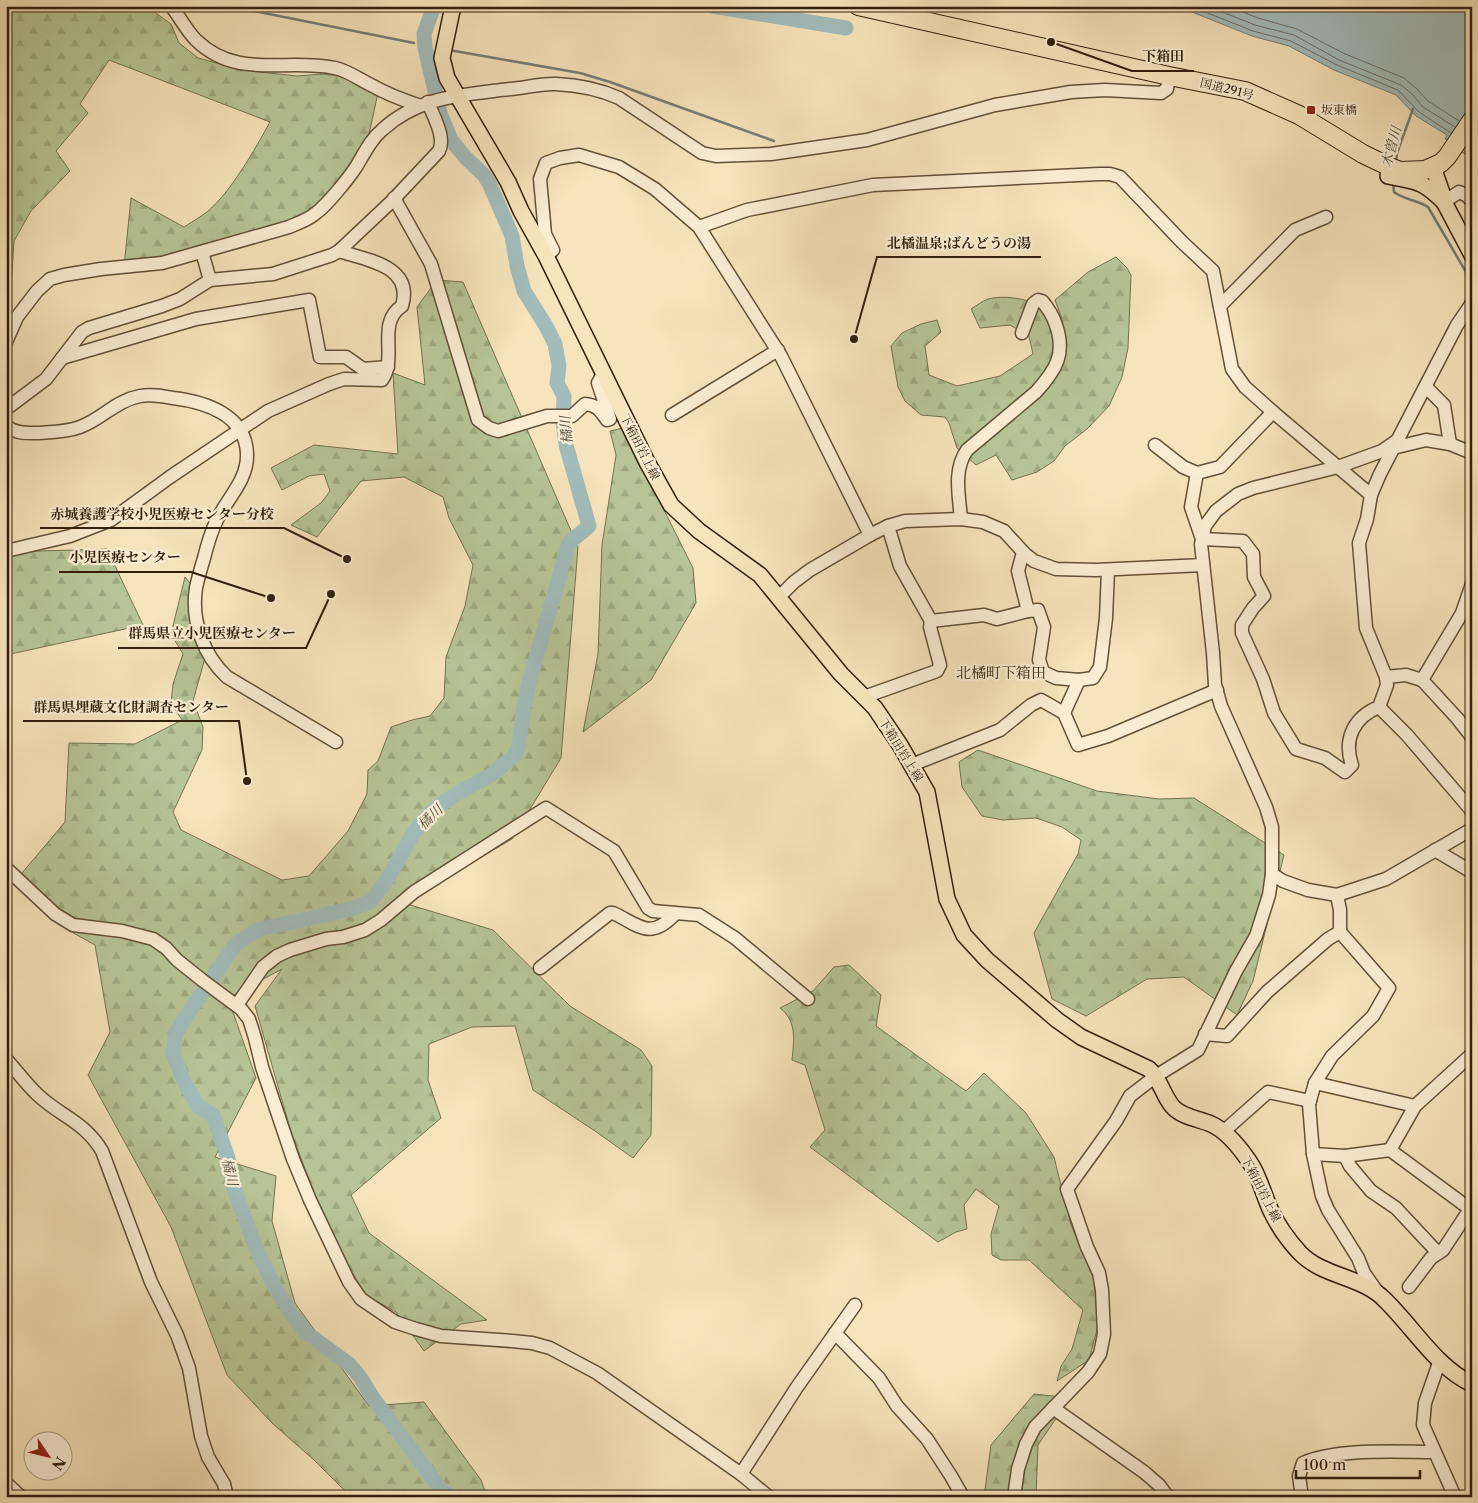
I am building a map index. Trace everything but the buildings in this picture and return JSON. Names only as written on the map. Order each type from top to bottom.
[{"type":"highway","name":"国道291号","points":[[858,6],[1244,91],[1299,115],[1391,171]]},
{"type":"highway","points":[[1391,171],[1418,171],[1433,167],[1447,157],[1472,120]]},
{"type":"main road","name":"下箱田岩上線","points":[[453,6],[442,58],[451,97],[508,182],[520,211],[546,256],[647,462],[671,505],[699,531],[760,575],[841,674],[875,708],[900,745],[927,792],[947,899],[964,935],[988,960],[1056,1020],[1081,1037],[1149,1069],[1156,1076],[1173,1107],[1180,1112],[1212,1124],[1223,1132],[1250,1162],[1270,1210],[1299,1252],[1326,1270],[1359,1283],[1379,1294],[1440,1360],[1472,1384]]},
{"type":"main road","points":[[1433,167],[1444,202]]},
{"type":"main road","points":[[1391,171],[1420,182],[1444,202],[1472,255]]},
{"type":"street","points":[[171,6],[196,40],[229,61],[255,66],[323,66],[338,69],[387,93],[426,103]]},
{"type":"street","points":[[6,342],[18,317],[37,290],[50,279],[101,269],[162,263],[289,227],[316,214],[355,168],[372,139],[382,129],[426,103],[451,97],[554,84],[587,88],[619,98],[702,153],[716,156],[740,156],[771,154],[867,140],[995,105],[1071,92],[1105,90],[1161,93],[1167,90],[1169,76]]},
{"type":"street","points":[[6,409],[46,379],[82,332],[89,328],[180,299],[210,280],[273,274],[332,255],[339,250],[440,151],[442,146],[441,137],[426,103]]},
{"type":"street","points":[[546,256],[553,250],[545,234],[540,179],[546,163],[560,158],[580,155],[618,167],[655,189],[699,227],[778,350],[870,535]]},
{"type":"street","points":[[699,227],[747,210],[873,185],[1110,174],[1120,177],[1182,242],[1213,271],[1232,369],[1245,386],[1272,412],[1371,495]]},
{"type":"street","points":[[1444,202],[1459,192],[1466,195],[1472,201]]},
{"type":"street","points":[[394,198],[431,264],[478,420],[489,428],[498,431],[547,416],[572,416],[585,404],[593,404],[607,420],[610,419],[598,383],[603,374]]},
{"type":"street","points":[[1220,306],[1295,230],[1326,217]]},
{"type":"street","points":[[6,551],[70,536],[111,520],[268,410],[344,379],[382,380],[387,373],[388,367],[388,326],[396,310],[402,306],[404,301],[402,282],[394,272],[384,266],[339,250]]},
{"type":"street","points":[[202,252],[210,280]]},
{"type":"street","points":[[62,358],[196,319],[309,300],[320,357],[346,357],[363,369],[388,367]]},
{"type":"street","points":[[961,518],[958,476],[960,462],[964,454],[1036,392],[1046,381],[1059,358],[1060,336],[1054,318],[1042,301],[1038,300],[1033,304],[1022,333]]},
{"type":"street","points":[[1379,707],[1387,685],[1386,677],[1366,628],[1359,543],[1367,520],[1371,495],[1395,444],[1457,325],[1469,306]]},
{"type":"street","points":[[672,415],[778,350]]},
{"type":"street","points":[[1426,387],[1444,405],[1450,444]]},
{"type":"street","points":[[6,426],[24,433],[79,428],[95,420],[123,400],[142,395],[191,400],[212,406],[231,419],[246,444],[246,469],[240,483],[216,522],[207,549],[196,587],[195,609],[198,629],[210,657],[215,665],[227,676],[336,742]]},
{"type":"street","points":[[1155,445],[1183,467],[1197,473],[1220,467],[1272,412]]},
{"type":"street","points":[[1014,1497],[1018,1469],[1026,1444],[1035,1426],[1088,1372],[1100,1354],[1104,1334],[1102,1290],[1099,1273],[1087,1247],[1067,1190],[1116,1122],[1130,1096],[1156,1076],[1198,1050],[1236,971],[1256,936],[1266,908],[1272,874],[1272,827],[1266,807],[1224,712],[1217,690],[1201,544],[1205,526],[1216,511],[1238,494],[1253,488],[1338,467],[1382,451],[1395,444],[1426,440],[1450,444],[1472,454]]},
{"type":"street","points":[[1197,473],[1191,507],[1202,539]]},
{"type":"street","points":[[779,597],[810,570],[870,535],[888,526],[905,521],[961,518],[983,522],[1004,531],[1034,561],[1056,569],[1108,570],[1203,565]]},
{"type":"street","points":[[864,697],[937,671],[940,665],[930,627],[931,621],[900,566],[888,526]]},
{"type":"street","points":[[1202,539],[1243,541],[1253,554],[1254,577],[1264,596],[1242,624],[1242,633],[1263,678],[1274,713],[1296,749],[1325,758],[1344,772],[1352,765],[1349,757],[1350,739],[1356,722],[1368,711],[1379,707]]},
{"type":"street","points":[[1023,552],[1018,572],[1028,611]]},
{"type":"street","points":[[931,621],[984,615],[997,619],[1038,610],[1044,627],[1038,660],[1043,672],[1056,678],[1080,680],[1093,678],[1100,667],[1106,618],[1108,570]]},
{"type":"street","points":[[1422,680],[1462,613],[1472,584]]},
{"type":"street","points":[[1386,677],[1406,675],[1422,680],[1472,737]]},
{"type":"street","points":[[1064,713],[1080,680]]},
{"type":"street","points":[[914,764],[1000,730],[1031,705],[1041,700],[1064,713],[1078,745],[1108,736],[1217,690]]},
{"type":"street","points":[[1379,707],[1407,735],[1472,811]]},
{"type":"street","points":[[237,1005],[263,967],[276,956],[326,939],[343,937],[365,930],[381,920],[414,892],[546,808],[614,851],[648,908],[653,911],[698,916],[735,938],[808,998]]},
{"type":"street","points":[[1272,874],[1283,881],[1308,890],[1336,895],[1386,879],[1472,829]]},
{"type":"street","points":[[1435,850],[1472,872]]},
{"type":"street","points":[[6,868],[55,914],[73,925],[122,931],[153,938],[207,984],[237,1005],[249,1020],[290,1150],[310,1200],[349,1282],[361,1299],[376,1311],[395,1322],[442,1336],[532,1343],[550,1348],[597,1373],[741,1474],[769,1497]]},
{"type":"street","points":[[1336,895],[1340,910],[1340,932],[1389,988],[1373,1016],[1332,1056],[1315,1083],[1310,1101],[1313,1154],[1322,1196],[1328,1210],[1358,1258],[1364,1274],[1379,1294]]},
{"type":"street","points":[[540,968],[610,913],[649,930],[663,925],[675,914]]},
{"type":"street","points":[[1206,1034],[1227,1036],[1267,992],[1328,939],[1340,932]]},
{"type":"street","points":[[1390,1150],[1415,1106],[1472,1054]]},
{"type":"street","points":[[6,1060],[38,1096],[83,1127],[102,1151],[152,1282],[177,1335],[189,1368],[202,1436],[208,1456],[224,1484],[227,1497]]},
{"type":"street","points":[[1315,1083],[1415,1106]]},
{"type":"street","points":[[1223,1132],[1268,1092],[1310,1101]]},
{"type":"street","points":[[1313,1154],[1345,1156],[1390,1150],[1471,1209],[1443,1250],[1431,1258],[1409,1287]]},
{"type":"street","points":[[1345,1156],[1350,1166],[1371,1191],[1396,1208],[1438,1253]]},
{"type":"street","points":[[741,1474],[855,1305]]},
{"type":"street","points":[[836,1333],[879,1378],[896,1406],[927,1439],[963,1497]]},
{"type":"street","points":[[1440,1360],[1426,1403],[1423,1426],[1455,1497]]},
{"type":"street","points":[[1053,1408],[1144,1472],[1159,1485],[1168,1497]]},
{"type":"street","points":[[1302,1497],[1299,1476],[1303,1463],[1314,1458],[1364,1452],[1434,1452]]},
{"type":"street","points":[[6,1483],[21,1497]]},
{"type":"green space","points":[[6,6],[146,6],[171,24],[179,43],[198,58],[242,70],[297,76],[323,74],[347,77],[378,93],[369,134],[351,167],[314,210],[287,224],[124,267],[131,198],[184,227],[207,212],[225,193],[242,170],[270,122],[109,60],[80,104],[88,113],[56,151],[70,171],[31,211],[14,241],[12,273],[6,298]]},
{"type":"green space","points":[[1468,141],[1472,142],[1472,157],[1459,151]]},
{"type":"green space","points":[[1116,257],[1131,275],[1128,348],[1122,377],[1109,406],[1087,429],[1065,446],[1054,461],[1037,472],[1012,480],[996,455],[976,465],[957,448],[949,423],[945,417],[921,415],[905,401],[898,387],[891,346],[902,333],[921,324],[937,320],[941,332],[925,346],[929,375],[957,386],[1000,376],[1033,354],[1029,336],[1010,325],[980,328],[971,309],[986,300],[994,298],[1021,299],[1039,306],[1053,325],[1062,319],[1055,300],[1088,272]]},
{"type":"green space","points":[[437,280],[463,282],[578,547],[561,758],[512,839],[385,913],[407,904],[493,930],[570,1006],[641,1050],[652,1066],[651,1135],[633,1158],[533,1090],[515,1026],[472,1027],[429,1044],[428,1080],[441,1118],[351,1195],[369,1233],[487,1320],[461,1324],[424,1351],[396,1312],[366,1295],[332,1239],[291,1132],[255,1006],[282,969],[228,998],[256,1078],[215,1157],[276,1176],[272,1221],[295,1303],[369,1406],[424,1402],[481,1480],[487,1497],[351,1497],[314,1460],[272,1423],[227,1375],[171,1227],[88,1075],[110,1032],[95,945],[68,930],[37,902],[17,879],[65,822],[69,743],[135,744],[182,720],[171,703],[173,684],[183,654],[171,634],[185,577],[193,587],[205,658],[193,701],[203,727],[202,750],[173,812],[181,830],[282,880],[309,876],[348,831],[367,794],[368,770],[378,761],[391,727],[430,716],[444,698],[446,657],[465,606],[473,565],[449,518],[443,497],[404,477],[361,481],[317,537],[291,525],[321,503],[330,491],[324,474],[309,476],[282,490],[271,468],[314,445],[398,454],[393,373],[425,385],[417,307]]},
{"type":"green space","points":[[623,428],[693,568],[696,603],[651,680],[583,732],[598,654],[602,545],[616,455],[610,431]]},
{"type":"green space","points":[[107,549],[143,625],[6,655],[6,552]]},
{"type":"green space","points":[[978,750],[1097,791],[1159,799],[1194,798],[1284,855],[1253,981],[1237,1015],[1184,977],[1147,979],[1086,1016],[1052,999],[1034,933],[1078,854],[1081,840],[1062,827],[1036,818],[1003,820],[982,816],[962,787],[959,762]]},
{"type":"green space","points":[[849,965],[881,995],[876,1026],[966,1091],[984,1073],[1026,1113],[1054,1157],[1071,1225],[1098,1286],[1099,1322],[1089,1360],[1057,1381],[1061,1366],[1072,1349],[1083,1310],[1029,1260],[1001,1260],[992,1255],[991,1234],[999,1206],[976,1189],[964,1205],[967,1229],[956,1232],[938,1242],[810,1147],[825,1130],[805,1065],[792,1060],[794,1038],[792,1025],[780,1008],[813,991],[834,967]]},
{"type":"green space","points":[[1034,1394],[1070,1398],[1038,1445],[1036,1497],[984,1497],[991,1445]]},
{"type":"water","points":[[1177,6],[1472,6],[1472,142],[1468,141],[1463,147],[1445,139],[1447,135],[1416,116],[1396,95],[1334,70],[1289,46],[1252,36]]},
{"type":"waterway","points":[[229,6],[414,43]]},
{"type":"waterway","name":"橘川","points":[[434,6],[424,34],[425,48],[440,113],[451,140],[484,175],[490,185],[512,236],[517,266],[524,291],[555,344],[559,366],[557,383],[564,396],[563,422],[566,445],[589,526],[569,543],[530,679],[523,712],[519,746],[515,755],[491,775],[434,809],[414,832],[387,880],[370,902],[351,909],[257,930],[235,945],[176,1033],[173,1053],[185,1084],[199,1107],[213,1115],[228,1158],[234,1189],[257,1251],[291,1314],[308,1334],[349,1364],[433,1479],[441,1489],[452,1497]]},
{"type":"waterway","points":[[712,6],[846,28]]},
{"type":"waterway","points":[[449,50],[580,73],[774,141]]},
{"type":"waterway","name":"木曽川","points":[[1396,163],[1397,153],[1413,109]]},
{"type":"waterway","name":"木曽川","points":[[1393,183],[1394,192],[1428,207],[1466,272],[1471,298]]},
{"type":"place","name":"下箱田","points":[[1051,42]]},
{"type":"place","name":"坂東橋","points":[[1311,110]]},
{"type":"place","name":"北橘温泉;ばんどうの湯","points":[[854,339]]},
{"type":"place","name":"赤城養護学校小児医療センター分校","points":[[347,559]]},
{"type":"place","name":"群馬県立小児医療センター","points":[[331,594]]},
{"type":"place","name":"小児医療センター","points":[[271,598]]},
{"type":"place","name":"群馬県埋蔵文化財調査センター","points":[[247,781]]},
{"type":"district","name":"北橘町下箱田","points":[[1001,673]]}]
